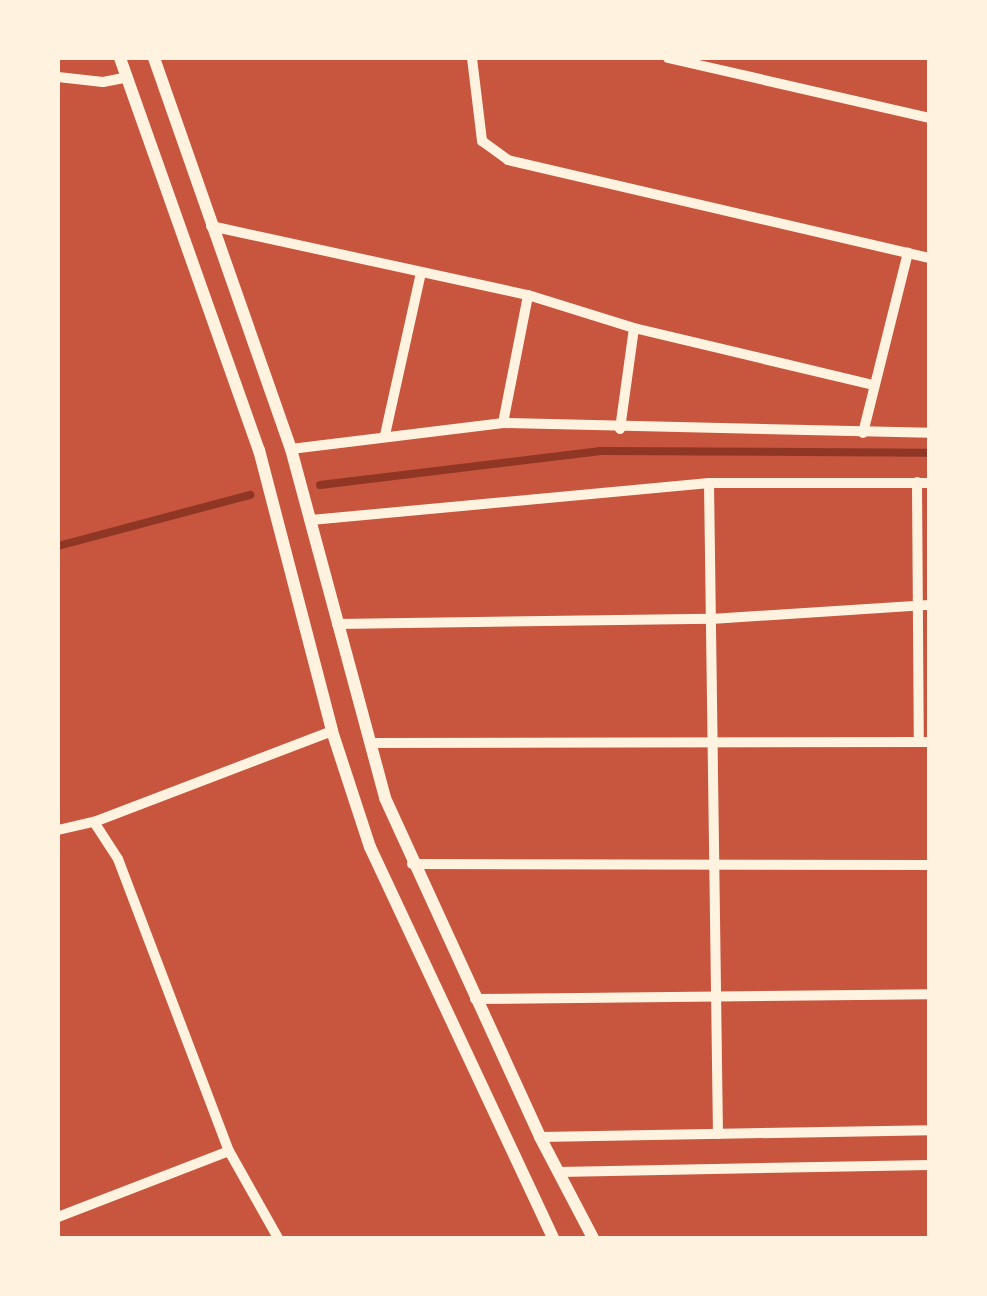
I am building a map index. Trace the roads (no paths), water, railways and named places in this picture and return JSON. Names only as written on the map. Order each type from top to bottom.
[{"type":"street","points":[[120,58],[259,450],[332,731],[376,862],[553,1238]]},
{"type":"street","points":[[154,58],[210,226],[292,449],[385,798],[540,1137],[593,1238]]},
{"type":"street","points":[[472,58],[482,142],[508,160],[930,258]]},
{"type":"street","points":[[668,58],[930,118]]},
{"type":"street","points":[[729,74],[732,58]]},
{"type":"street","points":[[58,77],[92,82],[128,77]]},
{"type":"street","points":[[210,226],[528,295],[634,328],[874,385]]},
{"type":"street","points":[[862,433],[908,253]]},
{"type":"street","points":[[386,435],[421,272]]},
{"type":"street","points":[[503,423],[528,295]]},
{"type":"street","points":[[620,429],[634,328]]},
{"type":"street","points":[[292,449],[503,423],[620,429],[930,433]]},
{"type":"street","points":[[311,520],[709,483],[923,482],[924,742],[370,743]]},
{"type":"street","points":[[709,483],[718,1134]]},
{"type":"street","points":[[337,624],[710,619],[924,605]]},
{"type":"street","points":[[58,830],[94,822],[332,731]]},
{"type":"street","points":[[94,822],[118,859],[229,1151],[278,1238]]},
{"type":"street","points":[[412,864],[930,864]]},
{"type":"street","points":[[476,999],[930,994]]},
{"type":"street","points":[[540,1137],[930,1130]]},
{"type":"street","points":[[58,1216],[229,1151]]},
{"type":"street","points":[[559,1172],[930,1165]]},
{"type":"waterway","points":[[320,485],[599,451],[930,453]]},
{"type":"waterway","points":[[58,546],[250,495]]}]
